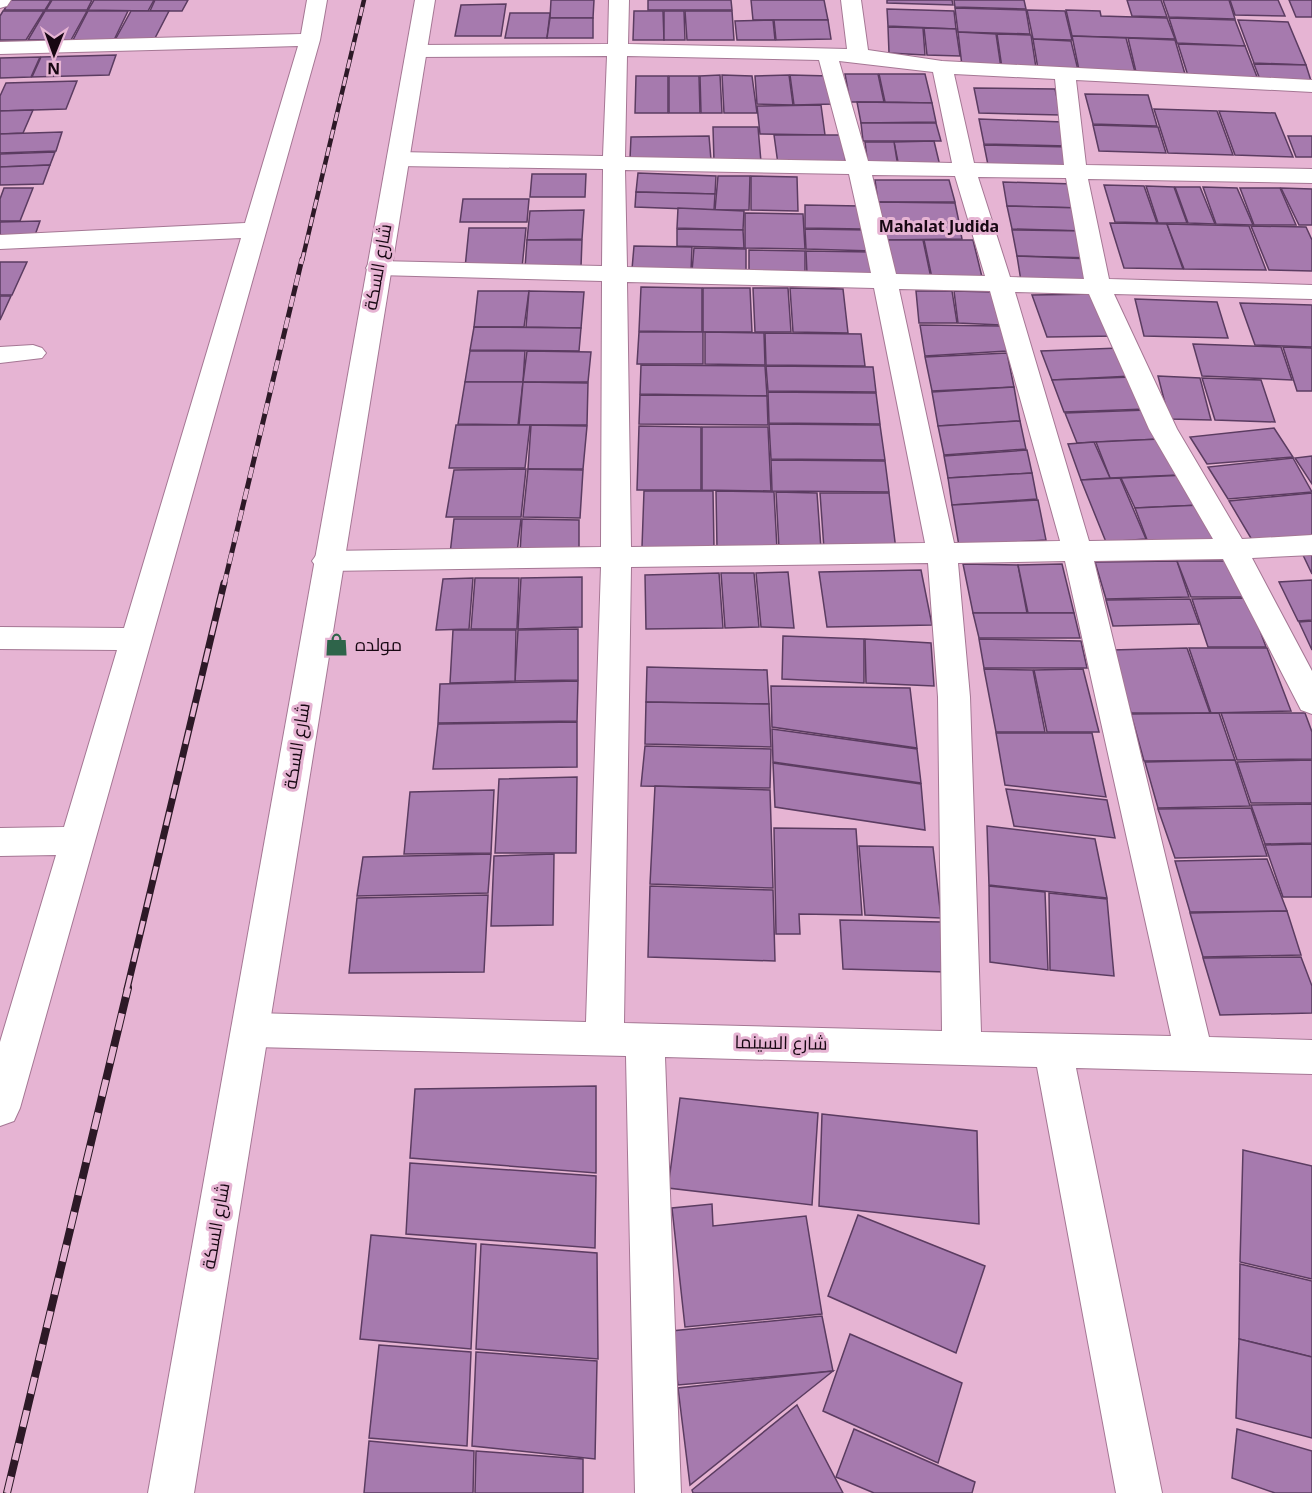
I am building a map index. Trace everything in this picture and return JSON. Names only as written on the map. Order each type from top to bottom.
[{"type":"street","points":[[0,1108],[9,1040],[76,841],[310,40],[317,0]]},
{"type":"street","name":"شارع السكة","points":[[171,1493],[327,561],[425,0]]},
{"type":"street","points":[[619,0],[614,161],[616,557],[625,1039],[658,1493]]},
{"type":"street","points":[[851,0],[858,55]]},
{"type":"street","points":[[0,48],[310,40]]},
{"type":"street","points":[[416,51],[619,50],[858,55],[942,67],[1312,86]]},
{"type":"street","points":[[827,54],[859,168],[942,553],[954,697],[962,1048]]},
{"type":"street","points":[[942,67],[965,172],[1000,284],[1077,551],[1194,1054]]},
{"type":"street","points":[[1065,75],[1076,173],[1098,287],[1163,429],[1233,549],[1312,702]]},
{"type":"street","points":[[398,159],[614,161],[965,172],[1312,176]]},
{"type":"street","points":[[0,242],[255,230]]},
{"type":"street","points":[[378,268],[1312,292]]},
{"type":"street","points":[[0,354],[33,353]]},
{"type":"street","points":[[327,561],[1233,549],[1312,545]]},
{"type":"street","points":[[0,638],[135,639]]},
{"type":"street","points":[[0,842],[76,841]]},
{"type":"street","name":"شارع السينما","points":[[250,1030],[1312,1057]]},
{"type":"street","points":[[1053,1050],[1139,1493]]},
{"type":"building","points":[[10,0],[51,0],[45,10],[4,10]]},
{"type":"building","points":[[52,0],[92,0],[87,10],[46,10]]},
{"type":"building","points":[[94,0],[154,0],[148,11],[88,10]]},
{"type":"building","points":[[155,0],[188,0],[182,11],[150,11]]},
{"type":"building","points":[[551,0],[594,0],[593,18],[550,18]]},
{"type":"building","points":[[648,0],[731,0],[732,10],[648,10]]},
{"type":"building","points":[[751,0],[824,0],[828,20],[753,20]]},
{"type":"building","points":[[887,0],[952,0],[953,5],[887,3]]},
{"type":"building","points":[[954,0],[1024,0],[1026,9],[955,7]]},
{"type":"building","points":[[1127,0],[1161,0],[1167,17],[1132,16]]},
{"type":"building","points":[[1163,0],[1229,0],[1235,19],[1169,17]]},
{"type":"building","points":[[1230,0],[1278,0],[1285,16],[1235,15]]},
{"type":"building","points":[[1289,0],[1312,0],[1312,17],[1296,17]]},
{"type":"building","points":[[506,4],[501,36],[455,36],[461,5]]},
{"type":"building","points":[[955,8],[1026,10],[1030,34],[958,32]]},
{"type":"building","points":[[887,9],[954,11],[956,29],[888,26]]},
{"type":"building","points":[[1027,10],[1065,11],[1072,40],[1033,39]]},
{"type":"building","points":[[1066,10],[1100,11],[1101,16],[1167,18],[1175,39],[1072,36]]},
{"type":"building","points":[[3,11],[44,11],[26,40],[0,40],[0,16]]},
{"type":"building","points":[[45,11],[87,11],[71,40],[28,40]]},
{"type":"building","points":[[88,11],[128,11],[114,40],[73,40]]},
{"type":"building","points":[[131,11],[169,11],[154,40],[115,40]]},
{"type":"building","points":[[634,11],[663,11],[664,40],[633,40]]},
{"type":"building","points":[[664,11],[684,11],[685,40],[664,40]]},
{"type":"building","points":[[685,11],[732,11],[734,40],[687,40]]},
{"type":"building","points":[[510,13],[550,13],[547,38],[505,38]]},
{"type":"building","points":[[550,18],[593,18],[593,38],[547,38]]},
{"type":"building","points":[[1169,18],[1235,20],[1245,46],[1177,43]]},
{"type":"building","points":[[773,20],[775,40],[737,40],[735,21]]},
{"type":"building","points":[[774,20],[828,20],[831,39],[776,40]]},
{"type":"building","points":[[1238,20],[1288,22],[1306,65],[1254,63]]},
{"type":"building","points":[[888,27],[923,28],[925,55],[889,53]]},
{"type":"building","points":[[924,28],[956,29],[960,56],[927,55]]},
{"type":"building","points":[[958,32],[996,34],[1001,68],[962,66]]},
{"type":"building","points":[[997,34],[1031,35],[1036,68],[1002,68]]},
{"type":"building","points":[[1072,36],[1126,38],[1135,72],[1079,70]]},
{"type":"building","points":[[1128,38],[1175,40],[1185,74],[1136,72]]},
{"type":"building","points":[[1033,39],[1071,41],[1078,70],[1038,69]]},
{"type":"building","points":[[1178,44],[1245,46],[1259,82],[1189,79]]},
{"type":"building","points":[[116,55],[109,75],[32,77],[41,57]]},
{"type":"building","points":[[40,57],[31,77],[0,78],[0,58]]},
{"type":"building","points":[[1254,64],[1306,65],[1312,84],[1261,82]]},
{"type":"building","points":[[845,74],[878,74],[884,102],[850,102]]},
{"type":"building","points":[[879,74],[925,74],[932,103],[885,102]]},
{"type":"building","points":[[720,75],[722,113],[701,113],[700,76]]},
{"type":"building","points":[[722,75],[752,76],[757,113],[724,113]]},
{"type":"building","points":[[789,75],[793,105],[757,104],[755,76]]},
{"type":"building","points":[[790,75],[830,76],[834,104],[794,105]]},
{"type":"building","points":[[636,76],[668,76],[668,113],[635,113]]},
{"type":"building","points":[[669,76],[699,76],[700,113],[669,113]]},
{"type":"building","points":[[77,81],[66,109],[0,111],[0,96],[6,83]]},
{"type":"building","points":[[974,88],[1055,89],[1061,115],[979,113]]},
{"type":"building","points":[[1085,94],[1148,95],[1157,126],[1093,124]]},
{"type":"building","points":[[857,102],[932,103],[936,122],[861,123]]},
{"type":"building","points":[[821,105],[825,135],[760,134],[757,106]]},
{"type":"building","points":[[1154,109],[1217,111],[1233,155],[1168,153]]},
{"type":"building","points":[[33,110],[23,133],[0,134],[0,111]]},
{"type":"building","points":[[1219,111],[1275,113],[1293,157],[1235,155]]},
{"type":"building","points":[[979,119],[1063,122],[1068,146],[984,144]]},
{"type":"building","points":[[861,123],[936,123],[941,141],[863,141]]},
{"type":"building","points":[[1093,125],[1158,127],[1166,153],[1099,151]]},
{"type":"building","points":[[713,127],[758,127],[761,162],[714,162]]},
{"type":"building","points":[[62,132],[56,151],[0,153],[0,134]]},
{"type":"building","points":[[774,135],[841,135],[846,163],[778,164]]},
{"type":"building","points":[[709,136],[711,160],[630,159],[631,137]]},
{"type":"building","points":[[1288,136],[1312,136],[1312,157],[1296,157]]},
{"type":"building","points":[[934,141],[940,166],[899,167],[894,142]]},
{"type":"building","points":[[865,142],[894,142],[898,167],[868,166]]},
{"type":"building","points":[[984,145],[1069,147],[1075,172],[989,170]]},
{"type":"building","points":[[55,152],[50,165],[0,167],[0,154]]},
{"type":"building","points":[[50,165],[43,184],[0,185],[0,167]]},
{"type":"building","points":[[638,173],[716,176],[715,194],[636,192]]},
{"type":"building","points":[[532,174],[586,174],[585,197],[530,197]]},
{"type":"building","points":[[718,176],[750,176],[749,210],[715,210]]},
{"type":"building","points":[[751,176],[797,177],[798,211],[751,210]]},
{"type":"building","points":[[875,180],[949,180],[955,202],[878,202]]},
{"type":"building","points":[[1003,182],[1074,184],[1080,208],[1007,206]]},
{"type":"building","points":[[1104,185],[1144,186],[1157,223],[1115,222]]},
{"type":"building","points":[[1146,186],[1174,187],[1187,223],[1158,223]]},
{"type":"building","points":[[1175,187],[1200,187],[1215,224],[1188,223]]},
{"type":"building","points":[[1203,187],[1237,188],[1253,225],[1216,224]]},
{"type":"building","points":[[4,188],[33,188],[20,221],[0,221],[0,199]]},
{"type":"building","points":[[1240,188],[1280,188],[1296,225],[1254,225]]},
{"type":"building","points":[[1281,188],[1312,189],[1312,225],[1299,225]]},
{"type":"building","points":[[636,192],[715,194],[714,210],[635,207]]},
{"type":"building","points":[[463,199],[529,199],[527,222],[460,222]]},
{"type":"building","points":[[878,202],[955,203],[959,222],[881,222]]},
{"type":"building","points":[[805,205],[860,206],[862,229],[805,228]]},
{"type":"building","points":[[1007,206],[1080,208],[1085,231],[1012,229]]},
{"type":"building","points":[[678,208],[744,211],[743,230],[677,228]]},
{"type":"building","points":[[584,210],[582,239],[527,240],[530,211]]},
{"type":"building","points":[[745,213],[803,214],[805,249],[745,248]]},
{"type":"building","points":[[40,221],[34,238],[0,240],[0,222]]},
{"type":"building","points":[[881,223],[959,223],[962,239],[885,240]]},
{"type":"building","points":[[1110,223],[1167,224],[1183,269],[1124,268]]},
{"type":"building","points":[[1167,224],[1249,226],[1266,270],[1184,269]]},
{"type":"building","points":[[1251,226],[1306,227],[1312,240],[1312,271],[1269,270]]},
{"type":"building","points":[[469,228],[526,228],[522,268],[465,268]]},
{"type":"building","points":[[677,229],[743,230],[744,248],[677,246]]},
{"type":"building","points":[[805,229],[870,230],[873,251],[806,249]]},
{"type":"building","points":[[1012,230],[1086,231],[1092,258],[1017,256]]},
{"type":"building","points":[[527,240],[582,240],[581,267],[525,268]]},
{"type":"building","points":[[885,240],[923,240],[931,278],[890,277]]},
{"type":"building","points":[[924,240],[973,240],[982,277],[932,278]]},
{"type":"building","points":[[634,246],[692,247],[691,271],[632,269]]},
{"type":"building","points":[[694,248],[746,249],[746,272],[692,271]]},
{"type":"building","points":[[749,250],[805,251],[805,274],[749,272]]},
{"type":"building","points":[[806,251],[873,252],[875,276],[807,274]]},
{"type":"building","points":[[1017,256],[1092,259],[1097,283],[1021,281]]},
{"type":"building","points":[[0,262],[27,262],[12,295],[0,295]]},
{"type":"building","points":[[641,287],[702,288],[702,332],[639,331]]},
{"type":"building","points":[[703,288],[750,288],[752,332],[703,332]]},
{"type":"building","points":[[753,288],[788,288],[791,332],[755,332]]},
{"type":"building","points":[[790,288],[843,289],[848,333],[793,332]]},
{"type":"building","points":[[478,291],[529,291],[524,327],[474,327]]},
{"type":"building","points":[[529,291],[584,292],[581,328],[526,327]]},
{"type":"building","points":[[916,291],[952,291],[957,323],[919,323]]},
{"type":"building","points":[[954,291],[995,292],[1001,325],[958,323]]},
{"type":"building","points":[[1099,294],[1116,336],[1047,337],[1032,295]]},
{"type":"building","points":[[0,296],[11,296],[0,320]]},
{"type":"building","points":[[1135,299],[1217,302],[1228,338],[1144,336]]},
{"type":"building","points":[[1240,303],[1312,305],[1312,347],[1255,345]]},
{"type":"building","points":[[920,325],[1001,326],[1007,351],[925,356]]},
{"type":"building","points":[[474,327],[581,328],[579,351],[470,350]]},
{"type":"building","points":[[639,332],[703,332],[703,364],[637,364]]},
{"type":"building","points":[[705,332],[764,333],[765,365],[705,364]]},
{"type":"building","points":[[765,333],[861,334],[865,366],[766,365]]},
{"type":"building","points":[[1193,344],[1281,347],[1292,380],[1202,376]]},
{"type":"building","points":[[1283,347],[1312,348],[1312,391],[1297,391]]},
{"type":"building","points":[[1119,348],[1132,376],[1052,380],[1041,351]]},
{"type":"building","points":[[470,351],[525,351],[523,382],[465,382]]},
{"type":"building","points":[[527,351],[591,352],[588,382],[523,382]]},
{"type":"building","points":[[1007,353],[1014,387],[932,391],[925,357]]},
{"type":"building","points":[[641,365],[765,366],[767,396],[640,394]]},
{"type":"building","points":[[766,366],[873,367],[876,392],[768,391]]},
{"type":"building","points":[[1158,376],[1200,378],[1211,420],[1169,419]]},
{"type":"building","points":[[1132,377],[1146,409],[1064,412],[1052,380]]},
{"type":"building","points":[[1202,378],[1261,380],[1275,422],[1215,420]]},
{"type":"building","points":[[465,382],[523,382],[518,425],[458,424]]},
{"type":"building","points":[[523,382],[588,383],[587,425],[519,425]]},
{"type":"building","points":[[1014,387],[1020,421],[938,426],[932,392]]},
{"type":"building","points":[[768,392],[876,393],[880,424],[769,423]]},
{"type":"building","points":[[640,395],[767,396],[768,425],[639,424]]},
{"type":"building","points":[[1147,410],[1160,439],[1077,443],[1065,413]]},
{"type":"building","points":[[1020,421],[1026,449],[944,455],[938,426]]},
{"type":"building","points":[[769,424],[880,425],[885,460],[771,459]]},
{"type":"building","points":[[456,425],[530,425],[525,468],[449,468]]},
{"type":"building","points":[[531,425],[587,426],[583,469],[528,469]]},
{"type":"building","points":[[639,426],[701,427],[701,490],[637,490]]},
{"type":"building","points":[[702,427],[768,427],[771,491],[702,490]]},
{"type":"building","points":[[1274,428],[1293,457],[1207,464],[1190,437]]},
{"type":"building","points":[[1160,439],[1178,475],[1110,478],[1096,442]]},
{"type":"building","points":[[1094,442],[1110,478],[1081,480],[1068,444]]},
{"type":"building","points":[[1027,450],[1032,473],[948,478],[944,456]]},
{"type":"building","points":[[1312,456],[1312,484],[1295,458]]},
{"type":"building","points":[[1293,458],[1312,492],[1228,499],[1208,467]]},
{"type":"building","points":[[771,460],[885,461],[889,492],[772,491]]},
{"type":"building","points":[[526,469],[521,517],[446,517],[454,470]]},
{"type":"building","points":[[528,469],[583,470],[580,518],[523,517]]},
{"type":"building","points":[[1032,473],[1037,499],[952,505],[948,478]]},
{"type":"building","points":[[1187,475],[1201,505],[1135,508],[1121,478]]},
{"type":"building","points":[[1120,478],[1146,539],[1106,542],[1081,480]]},
{"type":"building","points":[[644,491],[713,491],[714,548],[642,547]]},
{"type":"building","points":[[716,491],[774,492],[777,549],[717,548]]},
{"type":"building","points":[[776,492],[817,493],[821,549],[779,549]]},
{"type":"building","points":[[820,493],[889,493],[896,550],[824,549]]},
{"type":"building","points":[[1312,493],[1312,538],[1255,545],[1229,501]]},
{"type":"building","points":[[1038,500],[1046,540],[959,546],[952,505]]},
{"type":"building","points":[[1201,505],[1218,541],[1149,545],[1135,508]]},
{"type":"building","points":[[454,519],[521,519],[517,553],[450,554]]},
{"type":"building","points":[[522,519],[579,520],[579,554],[520,553]]},
{"type":"building","points":[[1312,552],[1312,574],[1302,553]]},
{"type":"building","points":[[1177,561],[1189,597],[1106,599],[1095,562]]},
{"type":"building","points":[[1177,561],[1234,561],[1248,597],[1191,597]]},
{"type":"building","points":[[963,564],[1018,565],[1027,613],[973,613]]},
{"type":"building","points":[[1062,564],[1074,613],[1028,613],[1018,565]]},
{"type":"building","points":[[921,570],[932,625],[827,627],[819,572]]},
{"type":"building","points":[[788,572],[794,628],[761,627],[756,573]]},
{"type":"building","points":[[719,573],[723,628],[646,629],[645,575]]},
{"type":"building","points":[[721,573],[754,573],[759,627],[725,628]]},
{"type":"building","points":[[582,577],[582,627],[518,629],[521,578]]},
{"type":"building","points":[[473,578],[469,629],[436,630],[443,579]]},
{"type":"building","points":[[475,578],[519,578],[517,629],[471,629]]},
{"type":"building","points":[[1312,580],[1312,620],[1298,621],[1279,582]]},
{"type":"building","points":[[1248,598],[1266,647],[1208,647],[1192,599]]},
{"type":"building","points":[[1190,599],[1199,624],[1113,626],[1106,600]]},
{"type":"building","points":[[973,613],[1074,613],[1080,638],[979,638]]},
{"type":"building","points":[[1312,621],[1312,650],[1299,622]]},
{"type":"building","points":[[578,629],[578,680],[515,681],[518,630]]},
{"type":"building","points":[[453,630],[516,630],[515,681],[450,683]]},
{"type":"building","points":[[783,636],[864,639],[864,683],[782,679]]},
{"type":"building","points":[[865,639],[931,643],[934,686],[866,683]]},
{"type":"building","points":[[979,639],[1081,641],[1087,668],[984,668]]},
{"type":"building","points":[[1187,648],[1210,713],[1131,713],[1112,650]]},
{"type":"building","points":[[1189,648],[1267,648],[1291,711],[1211,713]]},
{"type":"building","points":[[647,667],[767,670],[769,704],[646,702]]},
{"type":"building","points":[[984,669],[1033,670],[1045,732],[996,732]]},
{"type":"building","points":[[1083,669],[1099,732],[1047,732],[1034,670]]},
{"type":"building","points":[[578,681],[577,721],[438,723],[440,684]]},
{"type":"building","points":[[771,686],[910,688],[917,748],[772,727]]},
{"type":"building","points":[[646,702],[769,704],[771,747],[645,744]]},
{"type":"building","points":[[1219,713],[1235,760],[1144,761],[1131,714]]},
{"type":"building","points":[[1221,713],[1305,713],[1312,732],[1312,759],[1237,760]]},
{"type":"building","points":[[577,722],[577,767],[433,769],[438,724]]},
{"type":"building","points":[[772,729],[917,749],[921,783],[773,762]]},
{"type":"building","points":[[996,733],[1092,733],[1106,797],[1005,785]]},
{"type":"building","points":[[645,746],[771,749],[770,788],[641,786]]},
{"type":"building","points":[[1235,760],[1250,806],[1158,808],[1145,762]]},
{"type":"building","points":[[1312,760],[1312,803],[1251,803],[1237,762]]},
{"type":"building","points":[[773,763],[921,784],[925,830],[775,807]]},
{"type":"building","points":[[577,777],[576,853],[495,853],[499,779]]},
{"type":"building","points":[[655,786],[770,790],[773,888],[650,884]]},
{"type":"building","points":[[1006,789],[1107,800],[1115,838],[1014,826]]},
{"type":"building","points":[[494,790],[491,853],[404,854],[410,792]]},
{"type":"building","points":[[1312,804],[1312,843],[1265,844],[1251,805]]},
{"type":"building","points":[[1251,808],[1267,856],[1175,858],[1158,809]]},
{"type":"building","points":[[987,826],[1095,839],[1107,898],[989,885]]},
{"type":"building","points":[[774,828],[856,829],[862,915],[799,914],[800,934],[776,934]]},
{"type":"building","points":[[1312,844],[1312,897],[1283,897],[1265,845]]},
{"type":"building","points":[[859,846],[933,847],[941,918],[865,915]]},
{"type":"building","points":[[491,854],[488,893],[357,896],[363,857]]},
{"type":"building","points":[[554,854],[553,925],[491,926],[494,856]]},
{"type":"building","points":[[1267,859],[1287,911],[1190,912],[1175,861]]},
{"type":"building","points":[[650,886],[773,890],[775,961],[648,957]]},
{"type":"building","points":[[989,886],[1045,892],[1048,970],[990,962]]},
{"type":"building","points":[[1049,893],[1107,899],[1114,976],[1050,970]]},
{"type":"building","points":[[488,895],[484,972],[349,973],[357,898]]},
{"type":"building","points":[[1287,911],[1301,955],[1203,957],[1190,913]]},
{"type":"building","points":[[840,920],[942,922],[946,972],[843,969]]},
{"type":"building","points":[[1301,957],[1312,986],[1312,1013],[1220,1015],[1203,958]]},
{"type":"building","points":[[596,1086],[596,1173],[410,1158],[415,1089]]},
{"type":"building","points":[[680,1098],[818,1113],[812,1205],[668,1188]]},
{"type":"building","points":[[822,1114],[977,1131],[979,1224],[819,1206]]},
{"type":"building","points":[[1243,1150],[1312,1166],[1312,1279],[1240,1262]]},
{"type":"building","points":[[410,1163],[596,1176],[595,1248],[406,1234]]},
{"type":"building","points":[[712,1204],[713,1226],[806,1216],[822,1314],[685,1327],[672,1208]]},
{"type":"building","points":[[858,1215],[985,1266],[956,1353],[828,1296]]},
{"type":"building","points":[[371,1235],[476,1244],[471,1349],[360,1339]]},
{"type":"building","points":[[481,1244],[597,1253],[598,1359],[476,1349]]},
{"type":"building","points":[[1240,1264],[1312,1281],[1312,1357],[1239,1339]]},
{"type":"building","points":[[822,1316],[833,1371],[678,1385],[671,1331]]},
{"type":"building","points":[[850,1334],[962,1383],[938,1463],[823,1411]]},
{"type":"building","points":[[1239,1339],[1312,1357],[1312,1438],[1236,1418]]},
{"type":"building","points":[[379,1345],[471,1352],[467,1446],[369,1438]]},
{"type":"building","points":[[476,1352],[597,1361],[595,1459],[472,1446]]},
{"type":"building","points":[[833,1371],[690,1485],[678,1388]]},
{"type":"building","points":[[797,1405],[843,1493],[693,1493],[692,1490]]},
{"type":"building","points":[[854,1429],[975,1482],[972,1493],[874,1493],[836,1477]]},
{"type":"building","points":[[1237,1429],[1312,1451],[1312,1493],[1275,1493],[1232,1478]]},
{"type":"building","points":[[369,1441],[474,1451],[473,1493],[364,1493]]},
{"type":"building","points":[[476,1451],[583,1459],[583,1493],[475,1493]]},
{"type":"railway","points":[[302,261],[364,0]]},
{"type":"railway","points":[[224,585],[302,259]]},
{"type":"railway","points":[[127,989],[224,583]]},
{"type":"railway","points":[[7,1493],[128,988]]},
{"type":"place","name":"مولده","points":[[337,645]]},
{"type":"district","name":"Mahalat Judida","points":[[939,226]]}]
